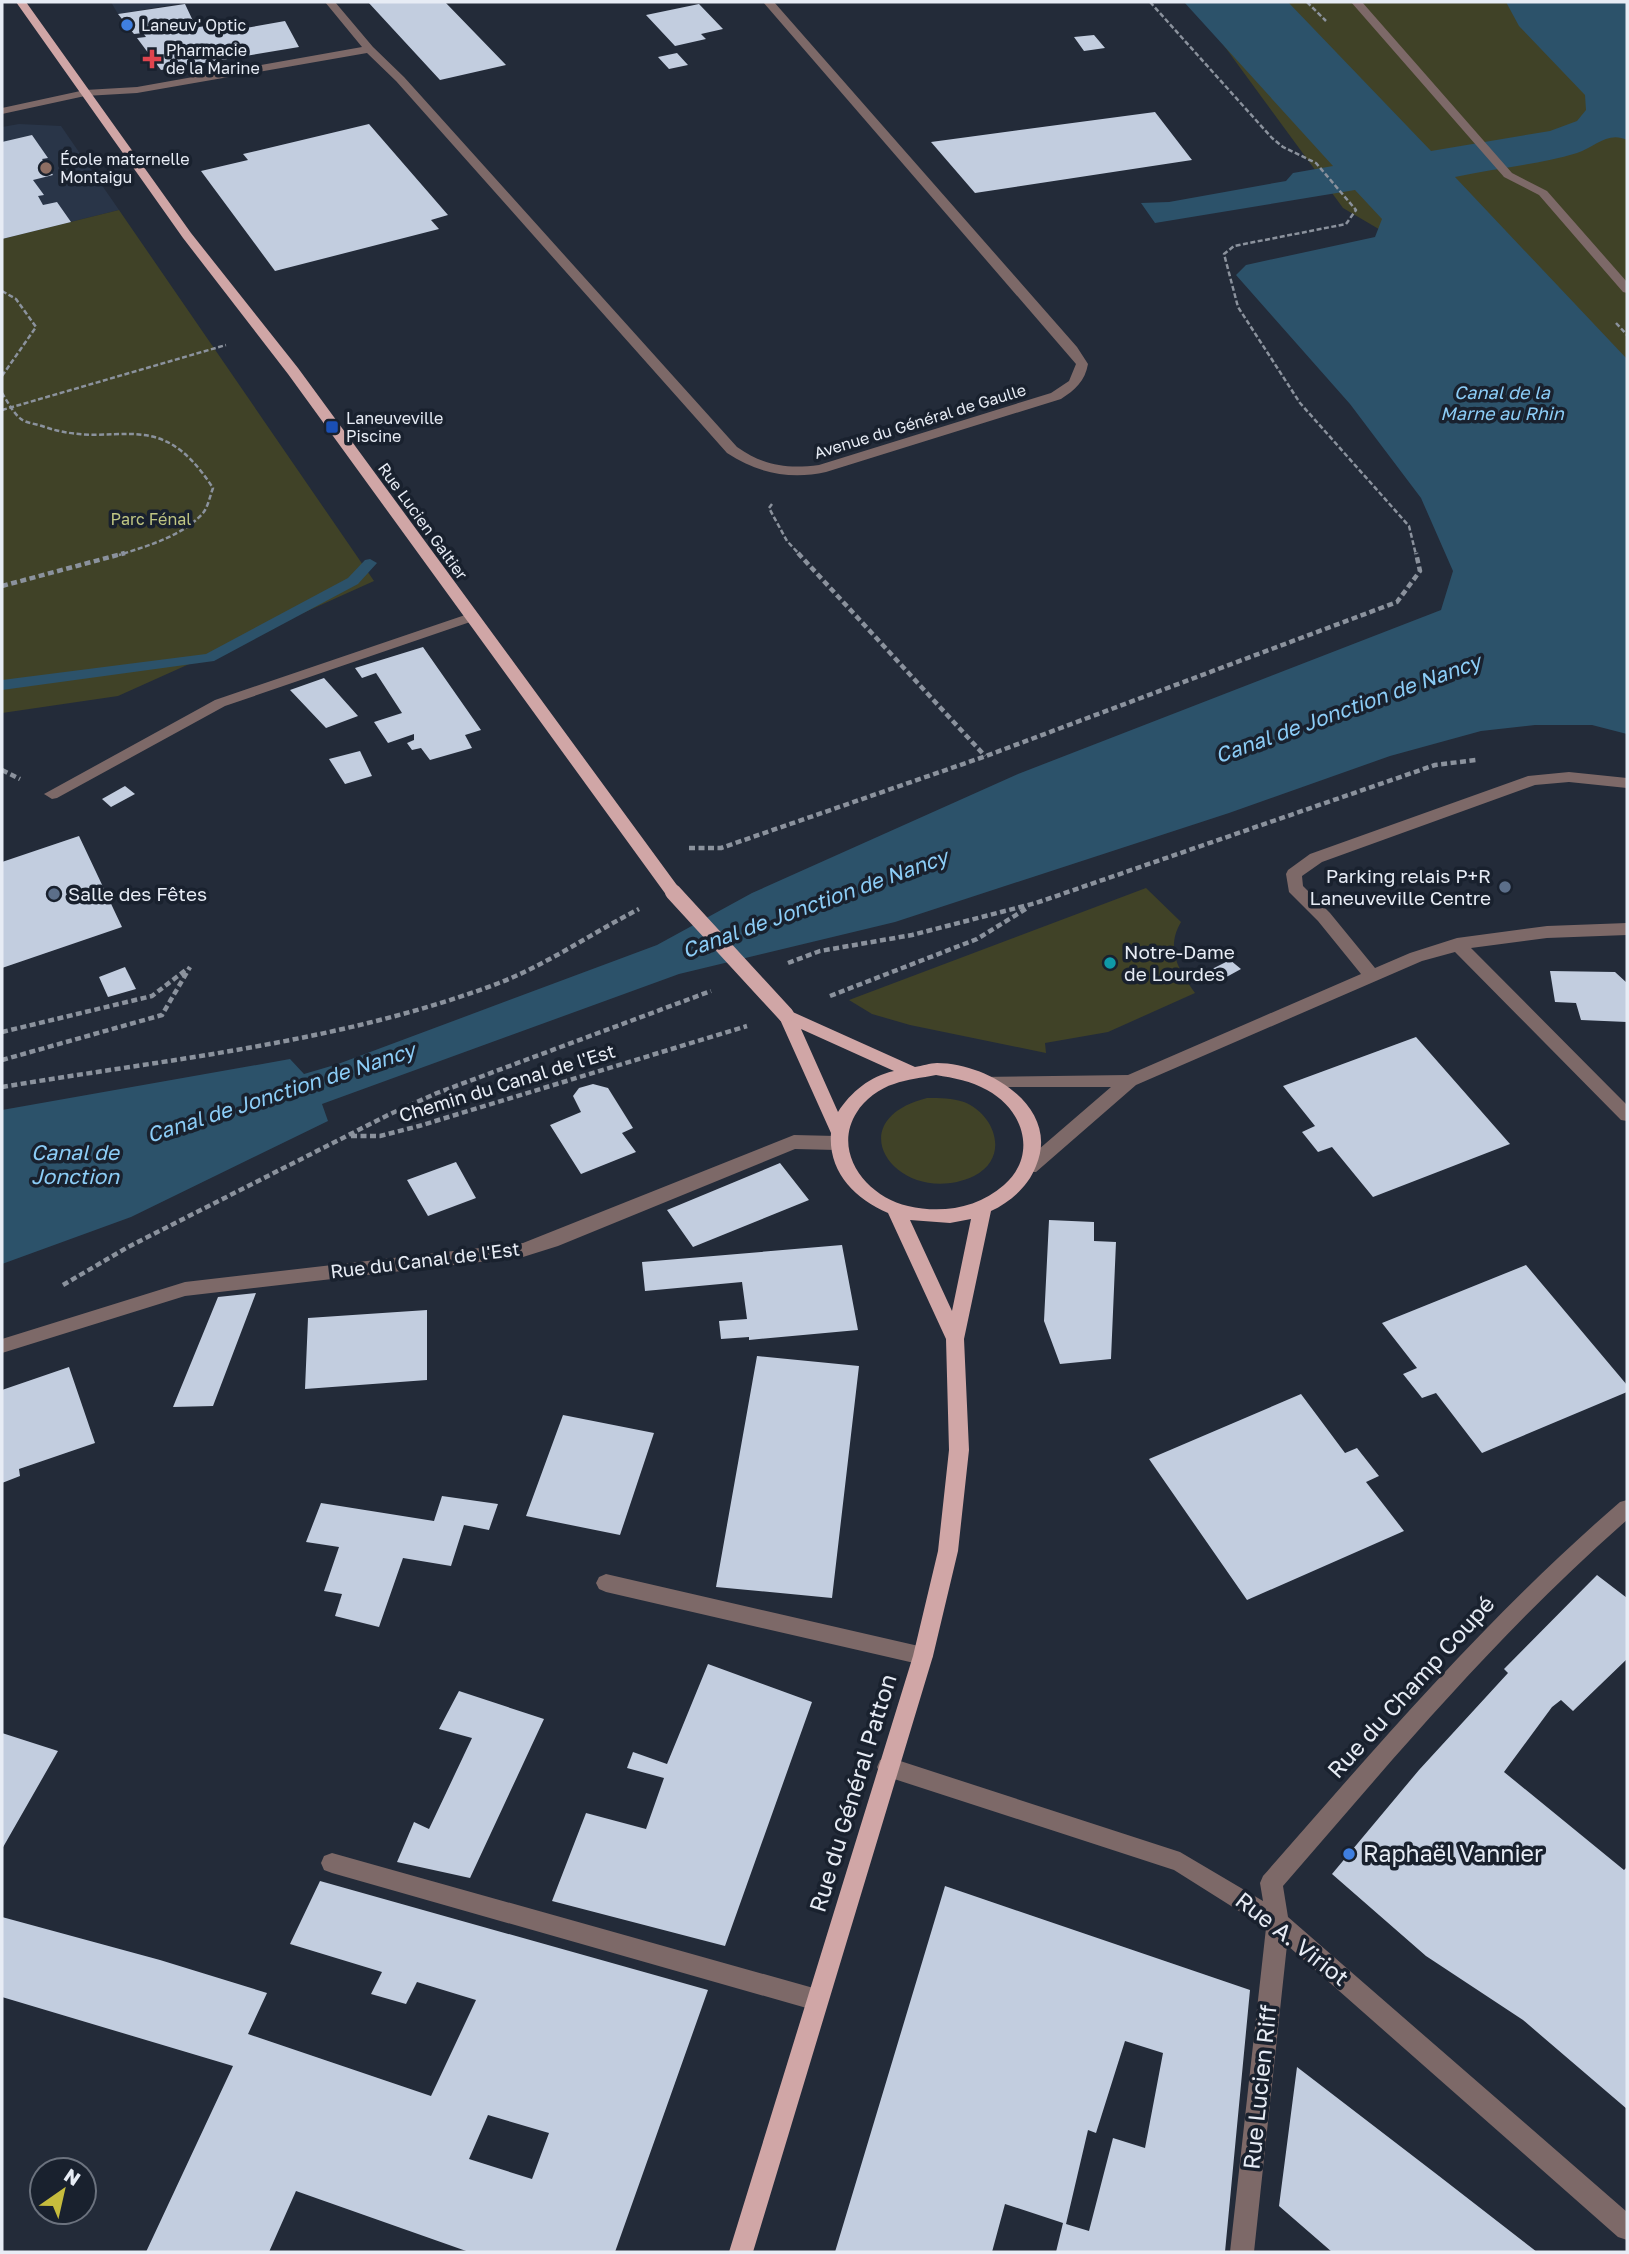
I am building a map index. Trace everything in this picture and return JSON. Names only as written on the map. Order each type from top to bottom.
[{"type":"main road","name":"Rue Lucien Galtier","points":[[21,2],[262,335],[292,372],[673,892],[786,1015]]},
{"type":"main road","points":[[786,1015],[909,1071]]},
{"type":"main road","points":[[786,1015],[837,1136],[843,1169],[877,1202],[919,1215],[951,1216],[982,1209],[1003,1198],[1019,1184],[1030,1167],[1034,1142],[1027,1119],[1011,1097],[986,1082],[962,1073],[936,1069],[909,1071],[876,1082],[851,1102],[837,1136]]},
{"type":"main road","name":"Rue du Général Patton","points":[[741,2252],[923,1656],[948,1550],[959,1450],[954,1339],[982,1209]]},
{"type":"main road","name":"Rue du Général Patton","points":[[896,1210],[954,1339]]},
{"type":"street","name":"Avenue du Général de Gaulle","points":[[330,2],[369,49],[400,79],[732,450],[750,463],[771,471],[821,469],[1056,396],[1070,388],[1080,377],[1082,364],[1073,350],[768,2]]},
{"type":"street","points":[[1356,2],[1508,175],[1543,193],[1627,289]]},
{"type":"street","points":[[2,111],[85,93],[137,90],[369,49]]},
{"type":"street","points":[[51,794],[219,703],[471,617]]},
{"type":"street","points":[[1372,976],[1324,917],[1295,888],[1294,874],[1316,858],[1533,780],[1569,777],[1627,783]]},
{"type":"street","points":[[1030,1167],[1130,1081],[1416,957],[1457,944],[1524,933],[1627,929]]},
{"type":"street","points":[[1457,944],[1627,1115]]},
{"type":"street","points":[[986,1082],[1130,1081]]},
{"type":"street","name":"Rue du Canal de l'Est","points":[[2,1346],[185,1289],[523,1250],[552,1241],[794,1142],[837,1136]]},
{"type":"street","name":"Rue du Champ Coupé","points":[[1278,1923],[1272,1883],[1477,1647],[1575,1551],[1627,1508]]},
{"type":"street","points":[[607,1583],[923,1656]]},
{"type":"street","name":"Rue A. Viriot","points":[[888,1767],[1180,1862],[1278,1923],[1627,2228]]},
{"type":"street","points":[[332,1863],[817,2000]]},
{"type":"street","name":"Rue Lucien Riff","points":[[1242,2252],[1278,1923]]},
{"type":"path","points":[[641,847],[721,848],[986,756],[1397,602],[1420,571],[1409,526],[1300,403],[1238,307],[1224,254],[1234,246],[1346,224],[1356,210],[1316,163],[1283,147],[1272,138],[1150,2]]},
{"type":"path","points":[[2,291],[16,299],[36,327],[2,376]]},
{"type":"path","points":[[2,410],[262,335]]},
{"type":"path","points":[[2,393],[21,419],[58,432],[141,434],[165,439],[196,462],[214,488],[203,513],[180,532],[68,571],[2,586]]},
{"type":"path","points":[[794,472],[769,508],[787,541],[986,756]]},
{"type":"path","points":[[781,965],[820,951],[912,935],[1036,903],[1435,765],[1482,759]]},
{"type":"path","points":[[2,1087],[236,1049],[396,1017],[541,966],[628,914],[673,892]]},
{"type":"path","name":"Chemin du Canal de l'Est","points":[[59,1287],[128,1247],[351,1136],[380,1136],[419,1126],[786,1015],[977,939],[1036,903]]},
{"type":"path","points":[[2,1032],[152,996],[190,967],[162,1015],[2,1060]]},
{"type":"path","points":[[351,1136],[388,1115],[437,1093],[716,989]]},
{"type":"shaded area","points":[[111,2],[188,2],[118,14]]},
{"type":"shaded area","name":"École maternelle Montaigu","points":[[19,124],[61,126],[119,210],[2,239],[2,127]]},
{"type":"green space","points":[[1192,2],[1627,2],[1627,375],[1343,208]]},
{"type":"green space","name":"Parc Fénal","points":[[119,210],[374,581],[118,696],[2,713],[2,239]]},
{"type":"green space","points":[[1146,888],[1181,922],[1176,932],[1174,951],[1179,968],[1195,993],[1108,1032],[1045,1043],[1046,1053],[910,1025],[872,1014],[849,1000]]},
{"type":"green space","points":[[927,1098],[964,1102],[975,1108],[991,1126],[995,1148],[992,1159],[974,1176],[947,1183],[923,1182],[902,1173],[888,1159],[881,1142],[884,1125],[899,1110]]},
{"type":"water","name":"Canal de la Marne au Rhin","points":[[1184,2],[1288,2],[1431,151],[1550,131],[1577,121],[1586,110],[1585,95],[1519,26],[1506,2],[1627,2],[1627,140],[1614,137],[1562,157],[1455,177],[1627,359],[1627,734],[1592,725],[1535,725],[1481,731],[1390,756],[1229,813],[895,922],[679,974],[322,1104],[328,1121],[131,1217],[2,1264],[2,1110],[290,1059],[304,1074],[338,1064],[657,945],[752,893],[1018,774],[1441,610],[1453,571],[1421,498],[1350,404],[1236,275],[1246,265],[1375,237],[1382,219],[1355,190],[1155,223],[1141,203],[1169,202],[1286,181],[1293,173],[1333,166]]},
{"type":"building","points":[[368,2],[445,2],[506,65],[440,80]]},
{"type":"building","points":[[185,4],[194,23],[185,24],[187,29],[243,20],[246,28],[285,21],[299,47],[161,70],[137,38],[146,37],[143,33],[134,34],[118,14]]},
{"type":"building","points":[[699,4],[723,29],[701,34],[706,39],[675,46],[646,15]]},
{"type":"building","points":[[1094,35],[1105,48],[1084,51],[1074,37]]},
{"type":"building","points":[[677,53],[688,65],[669,69],[658,57]]},
{"type":"building","points":[[1155,112],[1192,160],[975,193],[931,142]]},
{"type":"building","points":[[369,124],[448,215],[431,220],[439,229],[275,271],[201,171],[248,160],[243,154]]},
{"type":"building","points":[[32,135],[48,158],[42,159],[53,175],[33,180],[44,195],[38,196],[43,205],[57,202],[71,222],[2,239],[2,142]]},
{"type":"building","points":[[423,647],[481,730],[465,735],[472,748],[430,760],[421,748],[412,750],[407,743],[414,740],[414,734],[388,743],[374,722],[402,713],[376,673],[362,678],[355,668]]},
{"type":"building","points":[[324,678],[358,716],[326,728],[290,690]]},
{"type":"building","points":[[360,751],[372,776],[345,784],[329,759]]},
{"type":"building","points":[[125,786],[135,794],[111,807],[102,799]]},
{"type":"building","name":"Salle des Fêtes","points":[[79,836],[122,927],[2,968],[2,862]]},
{"type":"building","points":[[1230,960],[1241,969],[1221,980],[1210,970]]},
{"type":"building","points":[[125,967],[136,989],[108,997],[99,977]]},
{"type":"building","points":[[1550,971],[1615,972],[1627,983],[1627,1022],[1581,1020],[1576,1003],[1555,1002]]},
{"type":"building","points":[[1416,1037],[1510,1144],[1373,1197],[1332,1147],[1318,1152],[1302,1132],[1315,1126],[1283,1086]]},
{"type":"building","points":[[593,1084],[608,1088],[633,1128],[622,1133],[636,1152],[581,1174],[550,1125],[581,1112],[573,1096],[579,1088]]},
{"type":"building","points":[[456,1162],[476,1198],[428,1216],[407,1180]]},
{"type":"building","points":[[780,1163],[809,1200],[693,1247],[667,1210]]},
{"type":"building","points":[[1049,1220],[1094,1222],[1094,1241],[1116,1242],[1111,1359],[1060,1364],[1044,1321]]},
{"type":"building","points":[[842,1245],[858,1330],[749,1340],[749,1337],[721,1339],[719,1321],[747,1319],[742,1282],[645,1291],[642,1262]]},
{"type":"building","points":[[1526,1265],[1627,1385],[1627,1392],[1482,1453],[1436,1393],[1422,1398],[1403,1374],[1417,1368],[1382,1323]]},
{"type":"building","points":[[256,1293],[213,1406],[173,1407],[218,1297]]},
{"type":"building","points":[[427,1310],[427,1380],[305,1389],[308,1318]]},
{"type":"building","points":[[757,1356],[859,1366],[832,1598],[716,1587]]},
{"type":"building","points":[[69,1367],[95,1443],[19,1469],[20,1476],[2,1483],[2,1390]]},
{"type":"building","points":[[1301,1394],[1345,1453],[1357,1448],[1379,1476],[1366,1482],[1404,1531],[1247,1600],[1149,1459]]},
{"type":"building","points":[[563,1415],[654,1433],[620,1535],[526,1516]]},
{"type":"building","points":[[442,1496],[498,1504],[489,1530],[464,1525],[451,1566],[403,1558],[379,1627],[335,1616],[342,1594],[324,1591],[339,1547],[306,1542],[321,1503],[434,1521]]},
{"type":"building","points":[[1597,1575],[1627,1598],[1627,1659],[1573,1711],[1561,1700],[1552,1707],[1504,1772],[1624,1870],[1627,1867],[1627,2109],[1523,2020],[1426,1956],[1332,1874],[1419,1770],[1508,1673],[1504,1669]]},
{"type":"building","points":[[708,1664],[812,1702],[725,1946],[552,1901],[586,1813],[646,1829],[664,1778],[627,1768],[633,1752],[667,1764]]},
{"type":"building","points":[[459,1691],[544,1719],[470,1878],[397,1862],[414,1822],[429,1829],[472,1738],[439,1729]]},
{"type":"building","points":[[2,1733],[58,1751],[2,1849]]},
{"type":"building","points":[[320,1881],[708,1990],[615,2252],[469,2252],[296,2191],[269,2252],[146,2252],[233,2066],[2,1997],[2,1917],[160,1960],[267,1993],[248,2034],[431,2096],[476,2000],[417,1982],[406,2004],[371,1994],[382,1972],[290,1944]],"holes":[[[488,2115],[549,2133],[532,2179],[469,2159]]]},
{"type":"building","points":[[945,1886],[1250,1990],[1225,2252],[1056,2252],[1063,2223],[1005,2204],[992,2252],[835,2252]],"holes":[[[1125,2041],[1163,2053],[1145,2148],[1113,2138],[1089,2231],[1066,2224],[1088,2130],[1096,2133]]]},
{"type":"building","points":[[1297,2067],[1537,2252],[1332,2252],[1279,2206]]},
{"type":"waterway","points":[[2,685],[209,658],[353,581],[370,563]]},
{"type":"place","name":"Laneuv' Optic","points":[[127,25]]},
{"type":"place","name":"Pharmacie de la Marine","points":[[152,59]]},
{"type":"place","name":"École maternelle Montaigu","points":[[46,168]]},
{"type":"place","name":"Laneuveville Piscine","points":[[332,427]]},
{"type":"place","name":"Parking relais P+R Laneuveville Centre","points":[[1505,887]]},
{"type":"place","name":"Salle des Fêtes","points":[[54,894]]},
{"type":"place","name":"Notre-Dame de Lourdes","points":[[1110,963]]},
{"type":"place","name":"Raphaël Vannier","points":[[1349,1854]]},
{"type":"water label","name":"Canal de Jonction de Nancy","points":[[1348,709]]},
{"type":"water label","name":"Canal de Jonction de Nancy","points":[[815,904]]},
{"type":"water label","name":"Canal de Jonction de Nancy","points":[[281,1093]]},
{"type":"water label","name":"Canal de Jonction","points":[[75,1165]]}]
